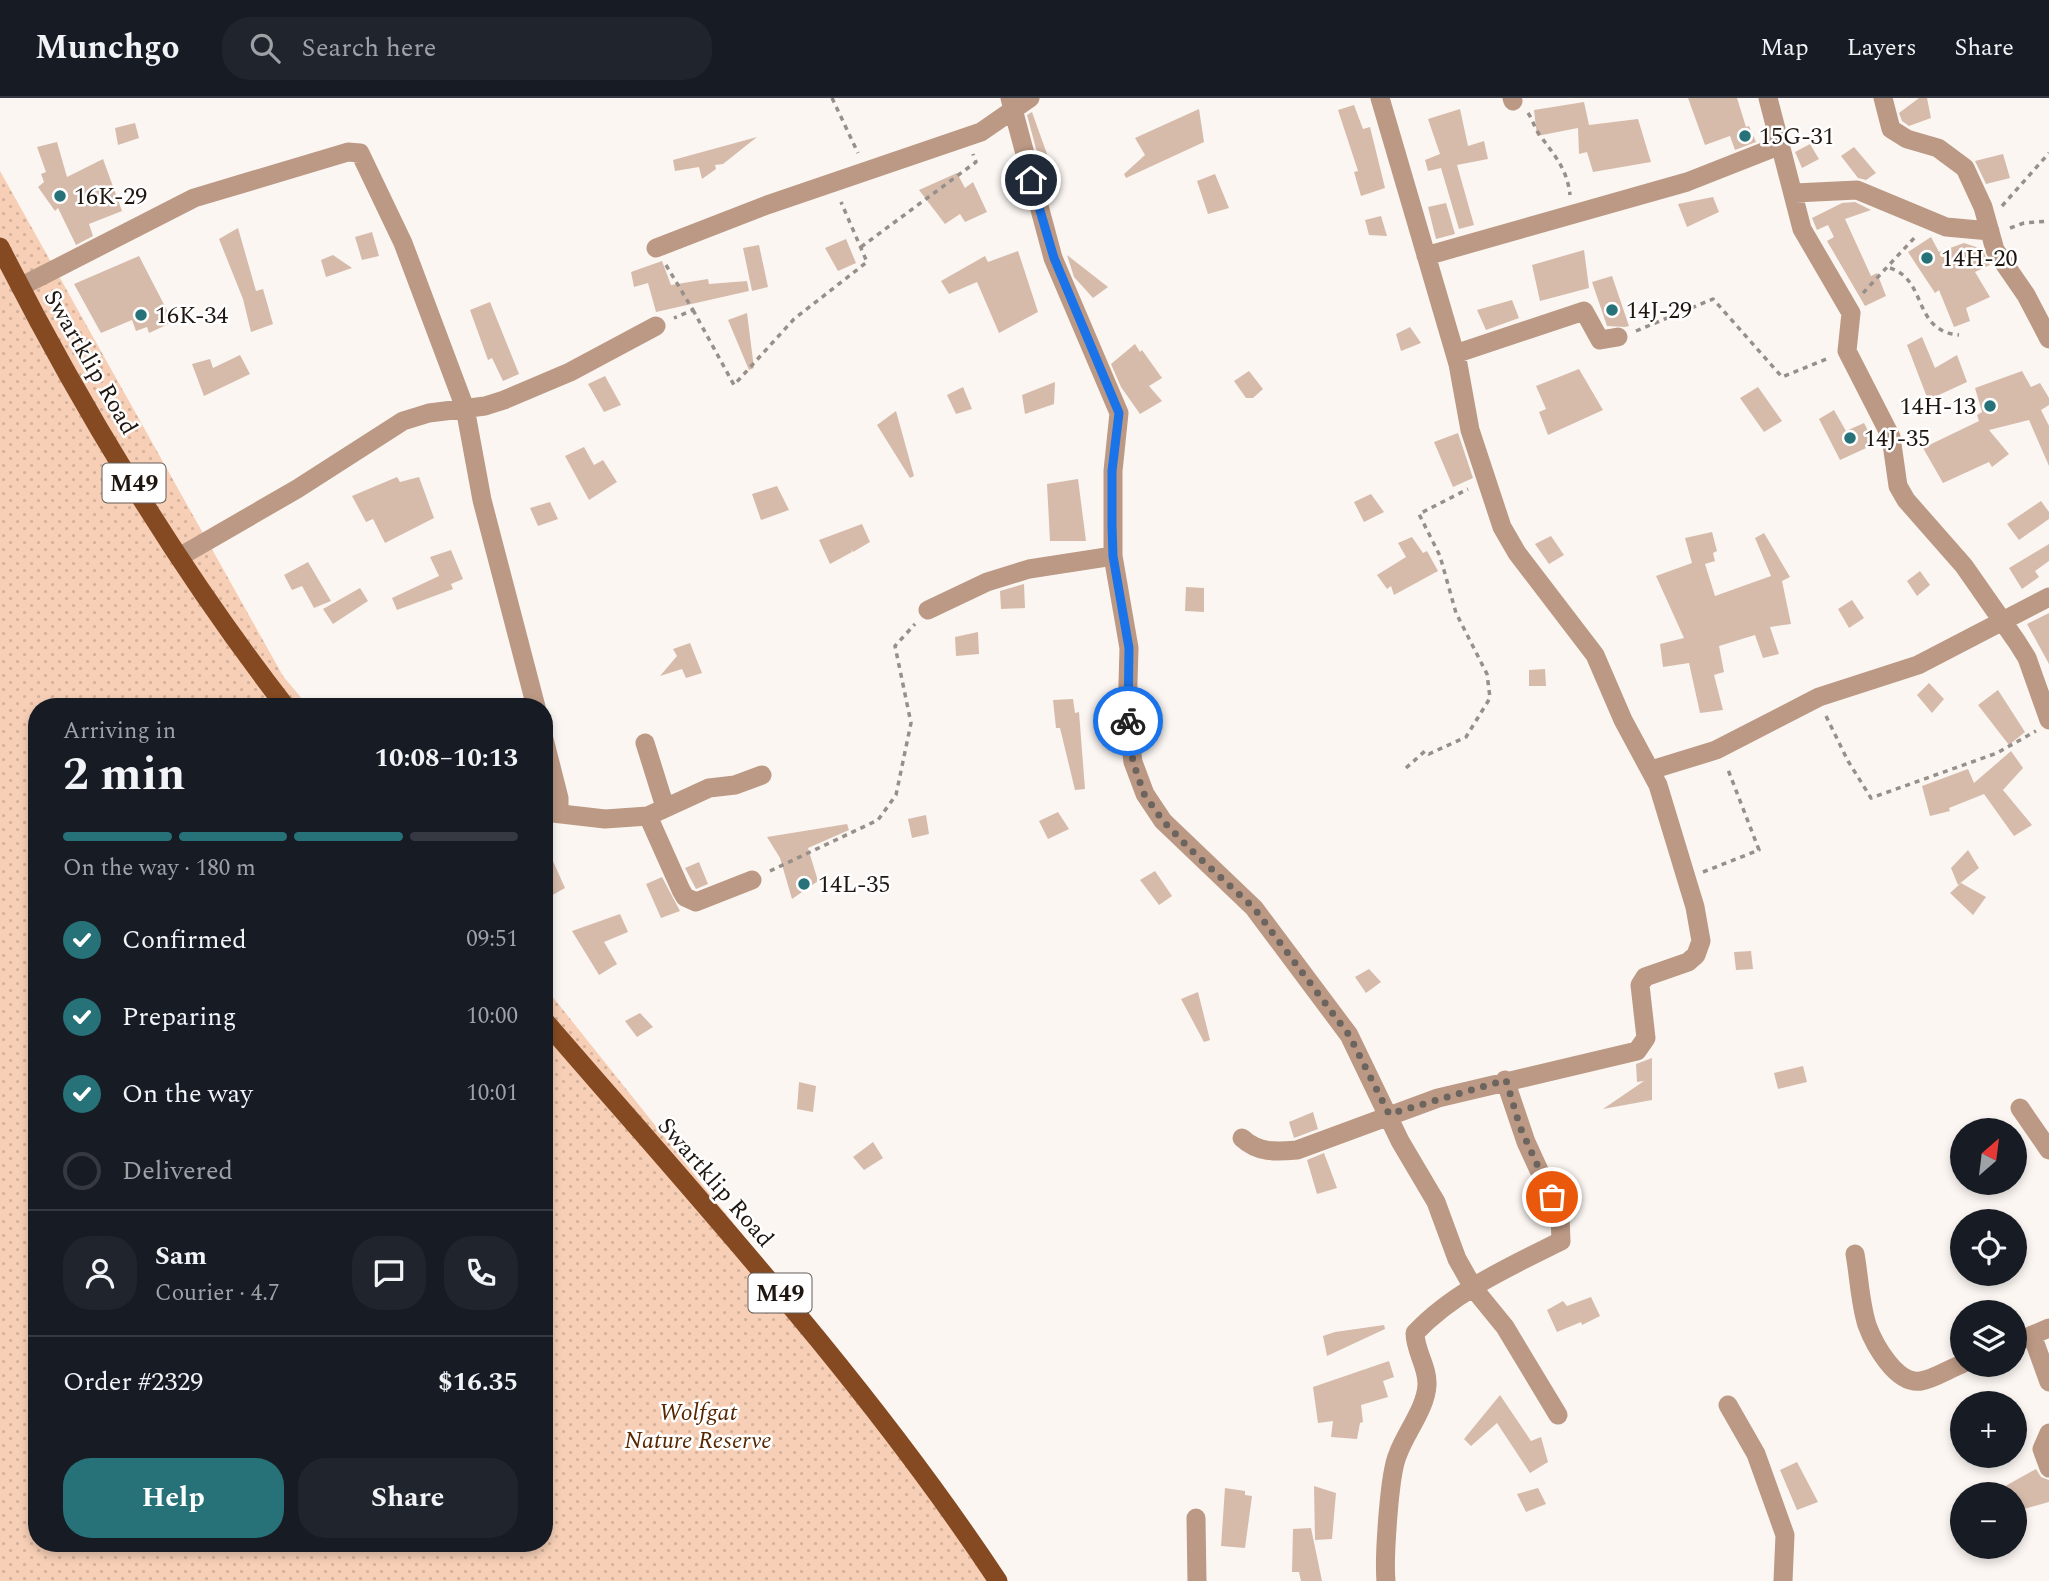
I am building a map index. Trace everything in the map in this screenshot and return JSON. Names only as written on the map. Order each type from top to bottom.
[{"type":"main road","name":"Swartklip Road","points":[[0,247],[20,287],[144,500],[280,698]]},
{"type":"main road","name":"Swartklip Road","points":[[553,1030],[799,1315],[944,1502],[998,1581]]},
{"type":"street","points":[[656,248],[767,205],[967,137],[996,125],[1011,106],[1030,98]]},
{"type":"street","points":[[1242,1138],[1252,1147],[1275,1152],[1297,1150],[1389,1114],[1506,1080],[1640,1049],[1646,1030],[1640,985],[1655,972],[1688,962],[1700,950],[1695,907],[1651,770],[1622,720],[1587,641],[1517,552],[1502,527],[1469,429],[1455,354],[1380,98]]},
{"type":"street","points":[[1768,98],[1809,246],[1849,307],[1851,313],[1847,351],[1891,437],[1898,486],[1906,500],[1943,538],[2027,658],[2045,724]]},
{"type":"street","points":[[1883,98],[1891,129],[1906,139],[1938,148],[1965,168],[1988,223],[1995,250],[2026,295],[2049,339]]},
{"type":"street","points":[[1011,106],[1054,258],[1119,413],[1112,471],[1113,556],[1129,648],[1127,717],[1133,762],[1144,794],[1163,821],[1254,908],[1349,1035],[1400,1141],[1436,1202],[1457,1259],[1474,1289],[1505,1327],[1558,1415]]},
{"type":"street","points":[[1426,256],[1687,182],[1781,145]]},
{"type":"street","points":[[20,287],[206,194],[354,151],[363,158],[403,243],[465,408],[482,500],[534,698]]},
{"type":"street","points":[[1795,193],[1857,190],[1957,229],[1988,223]]},
{"type":"street","points":[[1455,354],[1584,311],[1600,340],[1618,337]]},
{"type":"street","points":[[181,556],[297,489],[403,421],[429,413],[485,407],[570,372],[656,326]]},
{"type":"street","points":[[928,610],[1008,575],[1065,562],[1113,556]]},
{"type":"street","points":[[1651,770],[1716,750],[1819,697],[1918,665],[2001,619],[2049,597]]},
{"type":"street","points":[[645,743],[656,811],[681,890],[690,900],[696,902],[752,880]]},
{"type":"street","points":[[553,775],[559,799],[553,811]]},
{"type":"street","points":[[553,813],[605,819],[656,811],[709,788],[734,785],[762,775]]},
{"type":"street","points":[[1386,1581],[1384,1561],[1396,1457],[1421,1405],[1427,1384],[1415,1346],[1415,1333],[1426,1321],[1474,1289],[1561,1241],[1560,1216],[1526,1142],[1506,1080]]},
{"type":"street","points":[[2020,1108],[2049,1150]]},
{"type":"street","points":[[1855,1254],[1867,1324],[1897,1371],[1911,1380],[1922,1381],[1950,1369]]},
{"type":"street","points":[[2032,1335],[2049,1382]]},
{"type":"street","points":[[1728,1405],[1756,1454],[1786,1535],[1783,1581]]},
{"type":"street","points":[[2049,1433],[2042,1449],[2049,1468]]},
{"type":"street","points":[[1196,1518],[1197,1581]]},
{"type":"path","points":[[832,98],[867,173]]},
{"type":"path","points":[[1513,100],[1527,110],[1536,131],[1561,161],[1568,179],[1574,212]]},
{"type":"path","points":[[861,247],[976,162],[967,137]]},
{"type":"path","points":[[2049,153],[1988,223],[2004,230],[2024,223],[2049,221]]},
{"type":"path","points":[[656,248],[734,386],[794,319],[867,262],[834,184]]},
{"type":"path","points":[[1849,307],[1890,268],[1929,220]]},
{"type":"path","points":[[1890,268],[1899,271],[1915,291],[1931,325],[1942,332],[1959,335]]},
{"type":"path","points":[[1618,337],[1713,299],[1782,377],[1847,351]]},
{"type":"path","points":[[656,326],[693,310]]},
{"type":"path","points":[[1406,768],[1424,751],[1429,754],[1466,737],[1490,698],[1487,674],[1457,613],[1440,556],[1419,514],[1486,481]]},
{"type":"path","points":[[752,880],[877,820],[896,796],[911,723],[895,646],[928,610]]},
{"type":"path","points":[[1819,697],[1829,727],[1871,798],[1997,753],[2045,724]]},
{"type":"path","points":[[1685,880],[1759,850],[1728,769],[1716,750]]},
{"type":"green space","name":"Wolfgat Nature Reserve","points":[[0,171],[283,676],[301,698],[28,698],[28,1552],[553,1552],[553,997],[926,1465],[990,1581],[0,1581]]},
{"type":"building","points":[[1688,98],[1737,98],[1746,127],[1749,126],[1756,142],[1735,150],[1730,136],[1705,145]]},
{"type":"building","points":[[1919,98],[1927,98],[1931,118],[1909,126],[1902,121],[1899,113]]},
{"type":"building","points":[[1584,102],[1589,125],[1638,119],[1651,162],[1593,172],[1587,152],[1579,154],[1578,128],[1537,136],[1534,110]]},
{"type":"building","points":[[1354,105],[1363,129],[1370,127],[1385,188],[1361,196],[1354,172],[1358,171],[1338,110]]},
{"type":"building","points":[[1199,109],[1204,142],[1126,178],[1124,174],[1145,155],[1135,138]]},
{"type":"building","points":[[1460,109],[1468,146],[1484,141],[1488,159],[1457,165],[1474,225],[1459,229],[1441,168],[1428,171],[1425,160],[1440,154],[1428,119]]},
{"type":"building","points":[[1032,112],[1052,168],[1042,171],[1027,115]]},
{"type":"building","points":[[135,123],[139,138],[118,145],[115,128]]},
{"type":"building","points":[[757,137],[723,164],[715,165],[716,169],[702,179],[699,167],[675,171],[673,160]]},
{"type":"building","points":[[57,142],[67,177],[103,159],[122,211],[89,224],[93,236],[76,245],[58,208],[55,211],[38,187],[44,182],[41,174],[46,172],[37,147]]},
{"type":"building","points":[[1810,144],[1819,159],[1802,168],[1795,152]]},
{"type":"building","points":[[1854,147],[1876,173],[1866,180],[1858,178],[1841,156]]},
{"type":"building","points":[[2003,154],[2010,178],[1986,184],[1975,161]]},
{"type":"building","points":[[957,173],[965,188],[973,182],[987,212],[965,222],[960,214],[945,224],[919,190]]},
{"type":"building","points":[[1215,174],[1229,208],[1208,214],[1197,181]]},
{"type":"building","points":[[1713,197],[1719,212],[1687,227],[1678,204]]},
{"type":"building","points":[[1855,202],[1871,210],[1845,219],[1871,276],[1877,273],[1886,296],[1865,306],[1827,241],[1834,237],[1828,225],[1817,230],[1812,218],[1842,203]]},
{"type":"building","points":[[1446,203],[1455,234],[1436,239],[1428,207]]},
{"type":"building","points":[[1381,216],[1387,236],[1369,235],[1365,220]]},
{"type":"building","points":[[238,228],[256,291],[263,289],[273,324],[251,332],[243,299],[219,239]]},
{"type":"building","points":[[372,232],[379,256],[362,260],[355,237]]},
{"type":"building","points":[[1931,237],[1939,252],[1964,243],[1982,249],[1990,265],[1975,272],[1990,297],[1966,308],[1970,321],[1954,327],[1939,290],[1935,293],[1908,252]]},
{"type":"building","points":[[846,239],[856,263],[838,271],[825,248]]},
{"type":"building","points":[[759,245],[768,287],[752,291],[743,248]]},
{"type":"building","points":[[1584,250],[1589,288],[1540,301],[1532,265]]},
{"type":"building","points":[[1018,251],[1038,312],[999,333],[977,282],[949,294],[941,281],[985,256],[988,262]]},
{"type":"building","points":[[333,255],[352,268],[326,277],[321,260]]},
{"type":"building","points":[[1067,255],[1108,287],[1093,298],[1074,277]]},
{"type":"building","points":[[139,256],[173,322],[149,333],[147,327],[136,331],[132,320],[101,333],[74,284]]},
{"type":"building","points":[[662,261],[671,285],[708,279],[709,284],[747,281],[749,291],[656,312],[648,283],[634,287],[631,272]]},
{"type":"building","name":"14J-29","points":[[1612,276],[1629,326],[1607,326],[1592,282]]},
{"type":"building","points":[[1512,300],[1519,318],[1486,330],[1477,310]]},
{"type":"building","points":[[490,302],[519,374],[503,381],[492,358],[488,360],[470,310]]},
{"type":"building","points":[[747,313],[754,368],[749,370],[728,320]]},
{"type":"building","points":[[1410,327],[1421,343],[1401,351],[1396,334]]},
{"type":"building","points":[[1922,337],[1935,368],[1957,355],[1967,382],[1928,400],[1907,345]]},
{"type":"building","points":[[1135,344],[1162,378],[1149,386],[1162,401],[1140,414],[1121,387],[1111,364]]},
{"type":"building","points":[[240,355],[250,374],[204,396],[192,364],[210,359],[213,368]]},
{"type":"building","points":[[1579,369],[1603,410],[1548,435],[1539,412],[1546,409],[1536,386]]},
{"type":"building","points":[[1249,371],[1263,389],[1253,398],[1246,398],[1234,381]]},
{"type":"building","points":[[2022,371],[2031,387],[2040,383],[2049,398],[2049,405],[2041,410],[2049,426],[2049,466],[2029,420],[1989,430],[2009,454],[1992,467],[1989,462],[1943,483],[1923,448],[1979,421],[1977,415],[1982,412],[1975,388]]},
{"type":"building","points":[[605,376],[621,405],[604,412],[588,384]]},
{"type":"building","points":[[1055,382],[1054,404],[1025,414],[1022,395]]},
{"type":"building","points":[[963,387],[972,409],[956,414],[947,395]]},
{"type":"building","points":[[1758,387],[1782,421],[1764,432],[1740,398]]},
{"type":"building","name":"14J-35","points":[[1834,410],[1846,431],[1864,423],[1875,444],[1840,460],[1819,419]]},
{"type":"building","points":[[896,411],[914,476],[910,478],[877,425]]},
{"type":"building","points":[[1458,433],[1473,478],[1453,487],[1434,442]]},
{"type":"building","points":[[584,447],[594,465],[603,460],[617,482],[589,500],[565,456]]},
{"type":"building","points":[[397,477],[400,482],[419,477],[434,518],[385,543],[373,519],[366,522],[352,496]]},
{"type":"building","points":[[1078,479],[1086,541],[1050,541],[1047,484]]},
{"type":"building","points":[[777,486],[789,510],[761,520],[752,494]]},
{"type":"building","points":[[1371,494],[1384,512],[1364,522],[1354,502]]},
{"type":"building","points":[[2041,501],[2049,512],[2049,519],[2019,540],[2007,524]]},
{"type":"building","points":[[550,502],[558,519],[538,526],[530,508]]},
{"type":"building","points":[[862,524],[870,542],[853,552],[851,549],[852,552],[830,564],[819,540]]},
{"type":"building","points":[[1712,532],[1717,551],[1713,553],[1715,561],[1705,564],[1715,596],[1771,576],[1755,538],[1764,533],[1790,577],[1782,581],[1791,624],[1770,627],[1779,654],[1763,658],[1755,635],[1719,646],[1724,672],[1714,675],[1723,710],[1700,713],[1689,663],[1663,667],[1660,644],[1684,638],[1656,576],[1692,563],[1685,538]]},
{"type":"building","points":[[1551,536],[1564,555],[1549,564],[1535,544]]},
{"type":"building","points":[[1412,537],[1423,553],[1427,551],[1438,571],[1394,595],[1391,586],[1387,589],[1377,575],[1406,557],[1398,543]]},
{"type":"building","points":[[2049,544],[2049,561],[2035,571],[2039,577],[2022,589],[2009,568]]},
{"type":"building","points":[[451,550],[463,579],[451,584],[453,589],[397,610],[392,598],[439,576],[430,557]]},
{"type":"building","points":[[308,562],[331,601],[314,608],[302,586],[292,590],[284,575]]},
{"type":"building","points":[[1920,571],[1930,585],[1917,596],[1907,581]]},
{"type":"building","points":[[1024,584],[1025,608],[1001,609],[1000,591]]},
{"type":"building","points":[[1186,587],[1204,588],[1204,612],[1185,611]]},
{"type":"building","points":[[360,588],[368,601],[333,624],[323,609]]},
{"type":"building","points":[[1852,600],[1864,618],[1849,628],[1838,609]]},
{"type":"building","points":[[2049,613],[2049,664],[2027,624]]},
{"type":"building","points":[[978,632],[979,654],[956,656],[955,637]]},
{"type":"building","points":[[690,643],[702,673],[686,678],[682,669],[660,676],[677,656],[673,649]]},
{"type":"building","points":[[1545,669],[1546,686],[1529,686],[1529,670]]},
{"type":"building","points":[[1929,683],[1944,699],[1932,713],[1917,695]]},
{"type":"building","points":[[1998,690],[2025,732],[2009,745],[1978,705]]},
{"type":"building","points":[[1073,699],[1075,713],[1079,712],[1085,789],[1075,790],[1060,728],[1056,728],[1053,700]]},
{"type":"building","points":[[2011,751],[2023,768],[2003,790],[2032,825],[2014,836],[1984,794],[1949,808],[1950,811],[1930,816],[1922,786],[1968,769],[1974,783]]},
{"type":"building","points":[[1058,812],[1069,829],[1048,839],[1039,821]]},
{"type":"building","points":[[926,815],[929,834],[912,838],[908,819]]},
{"type":"building","points":[[847,824],[849,830],[808,848],[818,881],[792,899],[780,858],[767,837]]},
{"type":"building","points":[[1968,850],[1979,868],[1958,885],[1951,868]]},
{"type":"building","points":[[553,861],[565,888],[553,895]]},
{"type":"building","points":[[699,862],[708,884],[696,889],[685,868]]},
{"type":"building","points":[[1155,871],[1172,896],[1159,905],[1140,880]]},
{"type":"building","points":[[662,877],[680,911],[661,918],[646,884]]},
{"type":"building","points":[[1961,883],[1986,897],[1973,915],[1950,893]]},
{"type":"building","points":[[620,914],[628,932],[604,942],[617,964],[599,975],[572,931]]},
{"type":"building","points":[[1751,951],[1753,969],[1736,970],[1734,952]]},
{"type":"building","points":[[1369,969],[1381,982],[1366,993],[1355,977]]},
{"type":"building","points":[[1198,992],[1210,1040],[1204,1042],[1181,999]]},
{"type":"building","points":[[640,1013],[653,1027],[637,1037],[625,1021]]},
{"type":"building","points":[[1652,1058],[1652,1100],[1603,1109],[1644,1081],[1637,1082],[1636,1064]]},
{"type":"building","points":[[1803,1066],[1807,1082],[1778,1089],[1774,1073]]},
{"type":"building","points":[[799,1082],[816,1086],[813,1112],[797,1109]]},
{"type":"building","points":[[1313,1112],[1318,1129],[1294,1138],[1289,1122]]},
{"type":"building","points":[[873,1142],[883,1158],[864,1170],[853,1157]]},
{"type":"building","points":[[1324,1153],[1337,1188],[1317,1194],[1307,1160]]},
{"type":"building","points":[[1591,1297],[1600,1316],[1582,1325],[1581,1322],[1557,1332],[1547,1310],[1563,1301],[1567,1306]]},
{"type":"building","points":[[1384,1325],[1385,1329],[1327,1356],[1323,1336]]},
{"type":"building","points":[[1389,1361],[1394,1377],[1383,1381],[1388,1397],[1361,1405],[1363,1422],[1360,1423],[1357,1439],[1331,1437],[1333,1421],[1318,1423],[1313,1387]]},
{"type":"building","points":[[1500,1395],[1531,1441],[1541,1437],[1548,1462],[1530,1473],[1497,1423],[1471,1446],[1464,1439]]},
{"type":"building","points":[[1797,1462],[1818,1502],[1797,1510],[1780,1470]]},
{"type":"building","points":[[2036,1469],[2041,1477],[2049,1480],[2049,1502],[2027,1508],[2027,1482],[2013,1482]]},
{"type":"building","points":[[1314,1486],[1336,1493],[1332,1539],[1315,1540]]},
{"type":"building","points":[[1225,1488],[1245,1491],[1245,1495],[1252,1496],[1245,1548],[1221,1546]]},
{"type":"building","points":[[1538,1488],[1546,1504],[1526,1512],[1517,1494]]},
{"type":"building","points":[[1311,1528],[1322,1581],[1301,1581],[1299,1572],[1292,1572],[1293,1529]]},
{"type":"way so far","points":[[1128,721],[1133,762],[1144,794],[1163,821],[1254,908],[1349,1035],[1389,1114],[1506,1080],[1520,1127],[1552,1197]]},
{"type":"place","name":"15G-31","points":[[1745,136]]},
{"type":"place","name":"16K-29","points":[[60,196]]},
{"type":"place","name":"14H-20","points":[[1927,258]]},
{"type":"place","name":"14J-29","points":[[1612,310]]},
{"type":"place","name":"16K-34","points":[[141,315]]},
{"type":"place","name":"14H-13","points":[[1990,406]]},
{"type":"place","name":"14J-35","points":[[1850,438]]},
{"type":"place","name":"14L-35","points":[[804,884]]},
{"type":"route","points":[[1031,180],[1054,258],[1119,413],[1112,471],[1112,526],[1113,556],[1129,648],[1128,721]]}]
